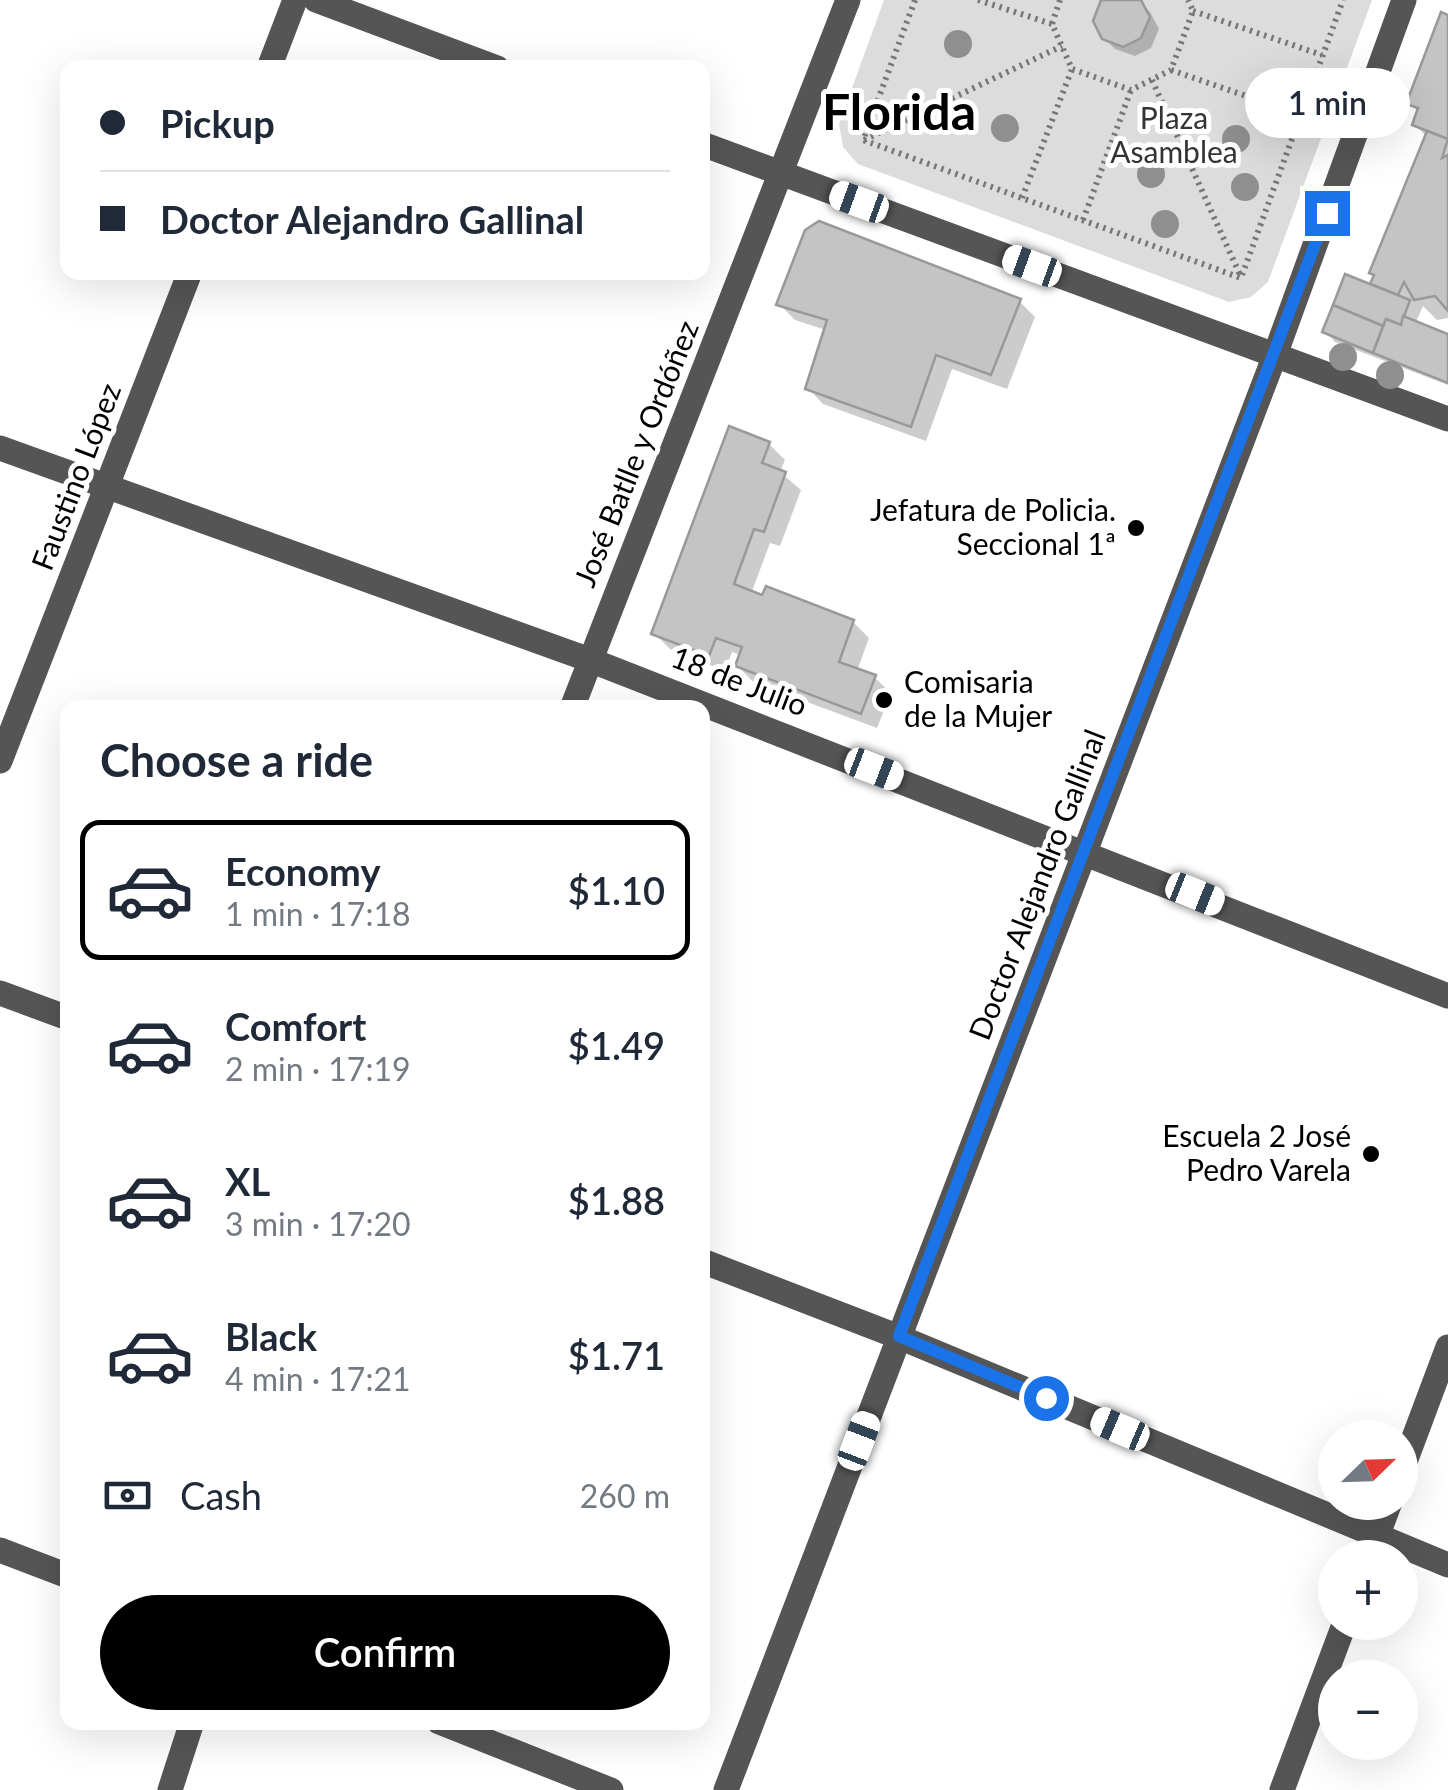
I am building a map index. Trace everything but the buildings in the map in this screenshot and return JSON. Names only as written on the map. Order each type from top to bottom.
[{"type":"street","points":[[272,60],[295,0]]},
{"type":"street","points":[[316,0],[476,60]]},
{"type":"street","name":"José Batlle y Ordóñez","points":[[575,700],[848,0]]},
{"type":"street","name":"Doctor Alejandro Gallinal","points":[[726,1790],[1087,851],[1404,0]]},
{"type":"street","points":[[710,147],[1448,419]]},
{"type":"street","name":"Faustino López","points":[[0,761],[187,280]]},
{"type":"street","name":"18 de Julio","points":[[0,448],[694,700]]},
{"type":"street","name":"18 de Julio","points":[[710,706],[1448,996]]},
{"type":"street","points":[[0,992],[60,1015]]},
{"type":"street","points":[[710,1264],[899,1336],[1357,1540]]},
{"type":"street","points":[[1418,1427],[1448,1346]]},
{"type":"street","points":[[0,1550],[60,1573]]},
{"type":"street","points":[[1418,1558],[1448,1565]]},
{"type":"street","points":[[1282,1790],[1338,1640]]},
{"type":"street","points":[[170,1790],[189,1730]]},
{"type":"street","points":[[459,1730],[611,1790]]},
{"type":"path","points":[[863,140],[914,0]]},
{"type":"path","points":[[978,0],[1052,24]]},
{"type":"path","points":[[1022,198],[1072,69],[1052,24],[1060,0]]},
{"type":"path","points":[[1083,220],[1131,90],[1171,70],[1192,11],[1188,0]]},
{"type":"path","points":[[1242,278],[1343,0]]},
{"type":"path","points":[[1192,11],[1322,56]]},
{"type":"path","points":[[863,140],[1062,46]]},
{"type":"path","points":[[1072,69],[1131,90]]},
{"type":"path","points":[[1171,70],[1301,115]]},
{"type":"path","points":[[1152,80],[1242,278]]},
{"type":"path","points":[[863,140],[1242,278]]},
{"type":"green space","name":"Plaza Asamblea","points":[[884,0],[1372,0],[1268,282],[1251,297],[1229,302],[858,164],[843,147],[839,124]]},
{"type":"place","name":"Jefatura de Policia. Seccional 1ª","points":[[1136,528]]},
{"type":"place","name":"Comisaria de la Mujer","points":[[884,700]]},
{"type":"place","name":"Escuela 2 José Pedro Varela","points":[[1371,1154]]},
{"type":"district","name":"Florida","points":[[899,112]]},
{"type":"route","points":[[1046,1398],[899,1336],[1327,213]]}]
